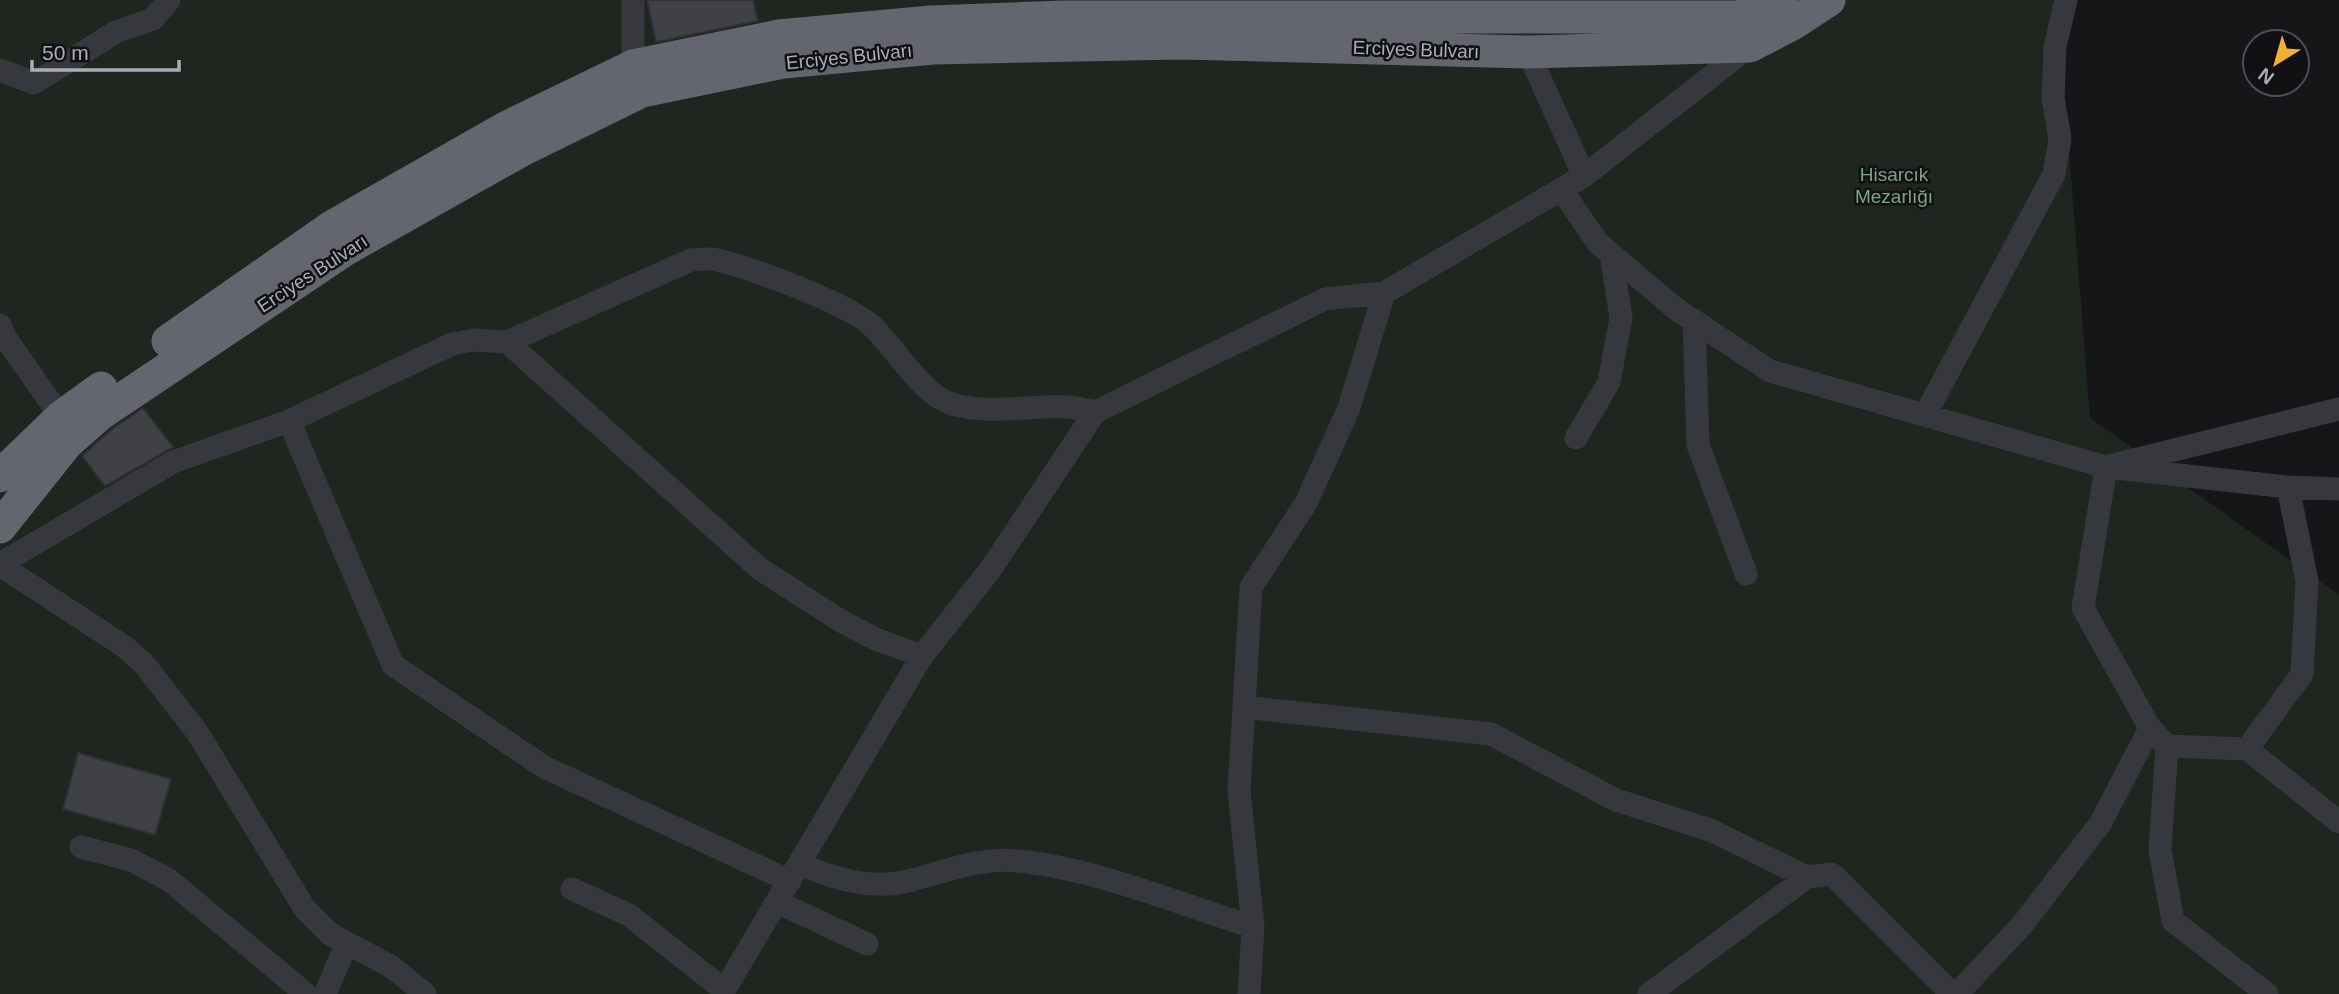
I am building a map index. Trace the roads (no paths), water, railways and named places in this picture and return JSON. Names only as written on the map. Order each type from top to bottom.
[{"type":"highway","name":"Erciyes Bulvarı","points":[[0,476],[61,417],[333,226],[508,127],[633,66],[779,36],[931,22],[1563,9],[1739,17],[1781,0]]},
{"type":"highway","name":"Erciyes Bulvarı","points":[[0,527],[67,443],[100,414],[346,249],[520,150],[642,91],[783,62],[933,48],[1181,43],[1528,52],[1750,46],[1829,0]]},
{"type":"street","points":[[0,70],[34,83],[116,32],[153,19],[169,0]]},
{"type":"street","points":[[633,0],[633,66]]},
{"type":"street","points":[[1925,415],[2054,174],[2060,139],[2053,98],[2055,47],[2066,0]]},
{"type":"street","points":[[572,889],[629,915],[723,992],[922,656],[990,570],[1096,412],[1325,299],[1384,293],[1584,176],[1750,46]]},
{"type":"street","points":[[1528,52],[1584,176]]},
{"type":"street","points":[[1561,189],[1598,243],[1694,320],[1770,371],[2106,467],[2288,487],[2339,489]]},
{"type":"street","points":[[1576,438],[1609,382],[1621,318],[1611,254]]},
{"type":"street","points":[[425,994],[392,967],[346,945],[305,909],[197,732],[161,683],[125,647],[0,564],[173,461],[289,421],[452,344],[474,340],[507,342],[691,260],[716,259],[851,310],[873,327],[933,394],[953,404],[995,411],[1078,407],[1096,412]]},
{"type":"street","points":[[1249,994],[1253,927],[1239,791],[1251,587],[1306,503],[1349,408],[1384,293]]},
{"type":"street","points":[[1694,320],[1698,445],[1746,574]]},
{"type":"street","points":[[2,336],[61,417]]},
{"type":"street","points":[[507,342],[760,569],[841,621],[878,640],[922,656]]},
{"type":"street","points":[[2106,467],[2339,409]]},
{"type":"street","points":[[289,421],[393,665],[544,767],[795,873],[870,884],[906,881],[960,864],[1016,861],[1071,870],[1253,927]]},
{"type":"street","points":[[2106,467],[2083,608],[2150,728],[2167,746],[2247,749],[2339,822]]},
{"type":"street","points":[[2247,749],[2302,674],[2307,581],[2288,487]]},
{"type":"street","points":[[1244,707],[1491,734],[1616,800],[1710,830],[1807,877]]},
{"type":"street","points":[[1649,994],[1807,877],[1832,874],[1955,994],[2021,925],[2100,824],[2150,728]]},
{"type":"street","points":[[2167,746],[2160,850],[2173,921],[2267,994]]},
{"type":"street","points":[[81,846],[131,860],[169,880],[306,994]]},
{"type":"street","points":[[777,902],[867,944]]},
{"type":"street","points":[[325,994],[346,945]]},
{"type":"park label","name":"Hisarcık Mezarlığı","points":[[1894,185]]}]
